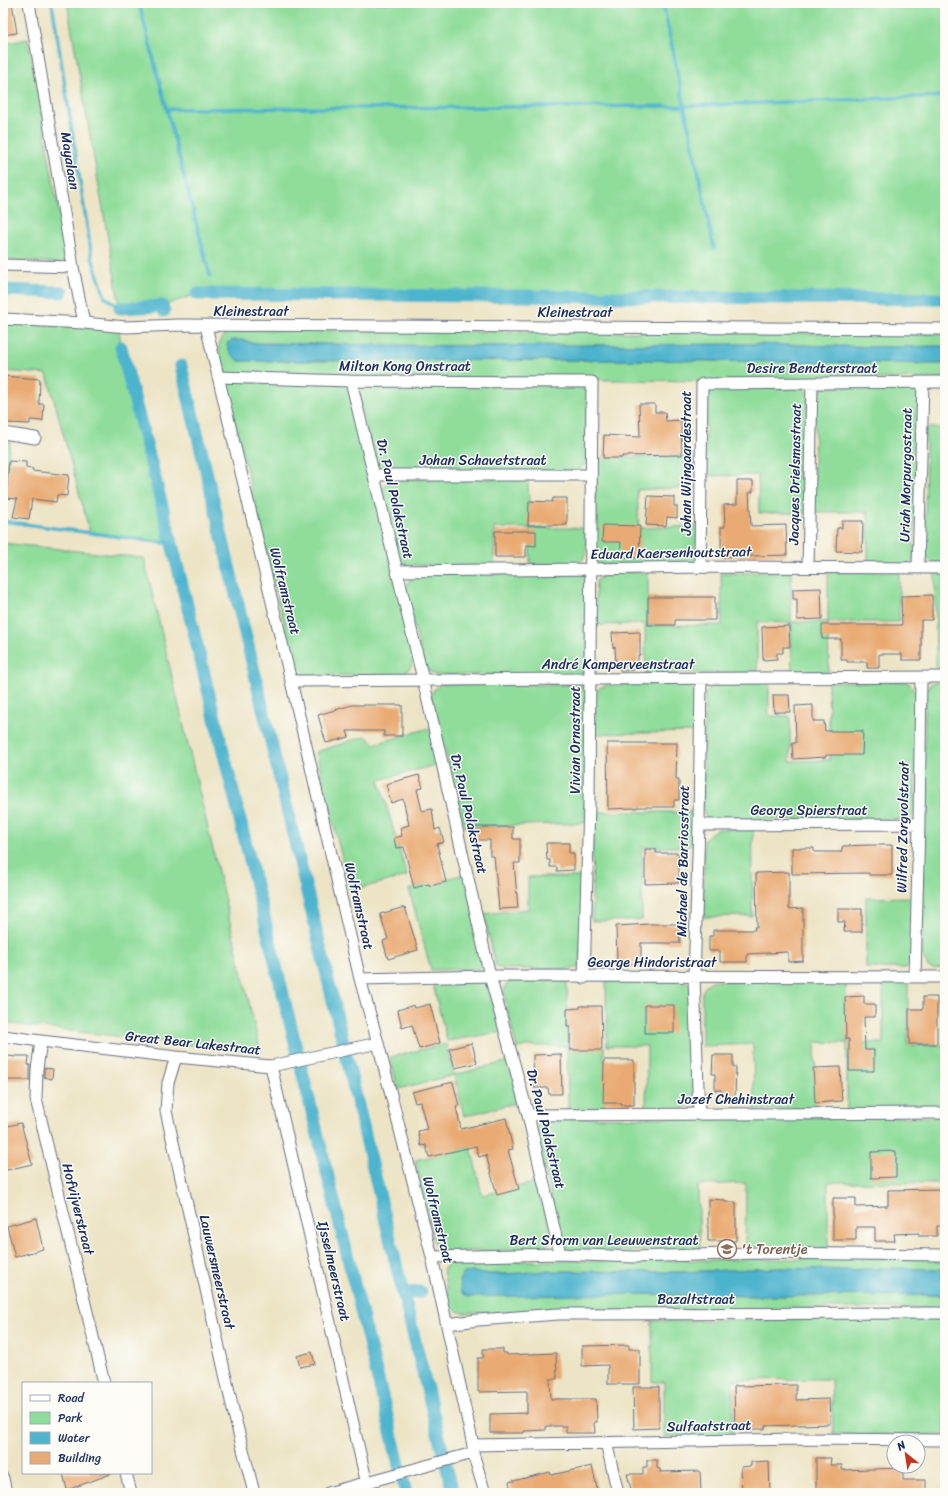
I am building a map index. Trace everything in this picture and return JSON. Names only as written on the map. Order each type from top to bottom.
[{"type":"street","name":"Mayalaan","points":[[29,3],[73,267],[84,323]]},
{"type":"street","points":[[3,265],[73,267]]},
{"type":"street","name":"Kleinestraat","points":[[3,319],[84,323],[126,327],[945,329]]},
{"type":"street","name":"Wolframstraat","points":[[206,326],[292,681],[360,978],[373,1044],[432,1257],[447,1324],[471,1451],[485,1493]]},
{"type":"street","name":"Milton Kong Onstraat","points":[[218,377],[351,381],[592,382]]},
{"type":"street","name":"Dr. Paul Polakstraat","points":[[351,381],[423,679],[490,976],[528,1115],[560,1254]]},
{"type":"street","name":"Vivian Ornastraat","points":[[584,978],[589,804],[592,382]]},
{"type":"street","name":"Uriah Morpurgostraat","points":[[918,568],[923,382]]},
{"type":"street","name":"Desire Bendterstraat","points":[[702,384],[945,382]]},
{"type":"street","name":"Jacques Drielsmastraat","points":[[808,567],[812,383]]},
{"type":"street","name":"Johan Wijngaardestraat","points":[[700,567],[702,384]]},
{"type":"street","points":[[3,433],[35,438]]},
{"type":"street","name":"Johan Schavetstraat","points":[[374,476],[591,475]]},
{"type":"street","name":"Eduard Kaersenhoutstraat","points":[[397,571],[700,567],[945,568]]},
{"type":"street","name":"Wilfred Zorgvolstraat","points":[[915,977],[921,677]]},
{"type":"street","name":"André Kamperveenstraat","points":[[292,681],[945,677]]},
{"type":"street","name":"Michael de Barriosstraat","points":[[699,1115],[694,978],[699,825],[701,679]]},
{"type":"street","name":"George Spierstraat","points":[[699,825],[919,824]]},
{"type":"street","name":"George Hindoristraat","points":[[360,978],[490,976],[584,978],[945,977]]},
{"type":"street","name":"Great Bear Lakestraat","points":[[3,1036],[176,1057],[271,1066],[373,1044]]},
{"type":"street","name":"Hofvijverstraat","points":[[41,1041],[37,1069],[36,1099],[104,1382]]},
{"type":"street","name":"Lauwersmeerstraat","points":[[176,1057],[168,1083],[166,1111],[232,1406],[254,1493]]},
{"type":"street","name":"Ijsselmeerstraat","points":[[271,1066],[368,1488]]},
{"type":"street","name":"Jozef Chehinstraat","points":[[528,1115],[945,1113]]},
{"type":"street","name":"Bert Storm van Leeuwenstraat","points":[[432,1257],[560,1254],[634,1257],[757,1253],[945,1255]]},
{"type":"street","name":"Bazaltstraat","points":[[447,1324],[478,1320],[558,1314],[945,1313]]},
{"type":"street","name":"Sulfaatstraat","points":[[328,1493],[368,1488],[381,1479],[471,1451],[606,1442],[803,1439],[945,1440]]},
{"type":"street","points":[[606,1442],[618,1493]]},
{"type":"street","points":[[126,1474],[131,1493]]},
{"type":"street","points":[[3,1478],[6,1493]]},
{"type":"green space","points":[[67,3],[945,3],[945,299],[197,294],[162,306],[120,308]]},
{"type":"green space","points":[[28,39],[67,259],[62,263],[3,260],[3,44]]},
{"type":"green space","points":[[3,323],[119,329],[121,347],[172,544],[90,533],[47,374],[3,371]]},
{"type":"green space","points":[[234,330],[945,334],[945,346],[889,347],[745,344],[461,346],[252,343],[242,340],[239,361],[643,360],[945,364],[945,378],[701,381],[226,375],[219,348],[222,337]]},
{"type":"green space","points":[[227,381],[348,384],[414,656],[413,663],[410,668],[399,674],[307,676],[299,674],[294,665],[226,385]]},
{"type":"green space","points":[[359,384],[583,386],[587,391],[587,462],[578,471],[383,473],[374,463],[357,387]]},
{"type":"green space","points":[[716,387],[804,388],[808,395],[806,513],[759,513],[758,475],[705,476],[707,391]]},
{"type":"green space","points":[[821,387],[914,387],[918,394],[913,562],[906,565],[868,565],[868,512],[813,512],[816,390]]},
{"type":"green space","points":[[926,428],[945,428],[945,563],[931,562],[927,558],[925,552]]},
{"type":"green space","points":[[3,441],[10,442],[3,495]]},
{"type":"green space","points":[[697,456],[697,487],[637,490],[639,528],[697,526],[695,562],[600,565],[595,562],[595,458]]},
{"type":"green space","points":[[395,479],[528,479],[530,528],[494,528],[494,566],[409,565],[403,563],[398,559],[382,490],[387,483]]},
{"type":"green space","points":[[530,528],[586,528],[586,553],[584,558],[577,564],[530,564]]},
{"type":"green space","points":[[3,543],[144,558],[261,1053],[3,1023]]},
{"type":"green space","points":[[791,571],[791,622],[828,622],[829,672],[792,672],[791,623],[757,622],[757,673],[646,674],[645,626],[722,625],[721,574]]},
{"type":"green space","points":[[899,571],[899,622],[828,622],[828,572]]},
{"type":"green space","points":[[935,572],[945,572],[945,673],[936,673]]},
{"type":"green space","points":[[420,573],[584,574],[587,579],[587,674],[436,675],[427,670],[423,662],[405,588],[411,579]]},
{"type":"green space","points":[[614,573],[648,573],[648,624],[595,625],[596,581],[601,577]]},
{"type":"green space","points":[[769,682],[769,716],[790,716],[790,761],[830,760],[828,682],[906,682],[912,686],[916,694],[915,811],[910,819],[709,820],[705,816],[703,809],[705,694],[712,685],[717,683]]},
{"type":"green space","points":[[945,682],[945,968],[934,969],[928,967],[922,954],[925,695],[926,688],[932,683]]},
{"type":"green space","points":[[442,684],[575,685],[583,687],[586,693],[585,823],[465,827],[431,696],[435,688]]},
{"type":"green space","points":[[689,684],[694,694],[695,701],[694,732],[595,734],[595,696],[601,687],[608,685]]},
{"type":"green space","points":[[430,728],[439,764],[379,780],[407,876],[350,891],[316,752],[366,736],[374,744]]},
{"type":"green space","points":[[593,812],[694,812],[695,842],[686,847],[642,847],[642,920],[592,921]]},
{"type":"green space","points":[[719,829],[753,829],[752,916],[704,917],[704,841],[710,834]]},
{"type":"green space","points":[[465,874],[486,964],[482,968],[476,969],[431,970],[409,889]]},
{"type":"green space","points":[[528,877],[584,877],[580,967],[572,969],[502,969],[496,967],[484,914],[528,909]]},
{"type":"green space","points":[[915,897],[912,965],[905,968],[866,968],[866,898]]},
{"type":"green space","points":[[485,979],[503,1032],[447,1041],[434,989],[434,981]]},
{"type":"green space","points":[[846,979],[847,1042],[883,1043],[883,980],[908,979],[908,1045],[945,1045],[945,1110],[847,1111],[847,1043],[815,1042],[816,1108],[754,1110],[753,1044],[702,1046],[702,992],[706,985],[712,981]]},
{"type":"green space","points":[[567,980],[568,1046],[604,1046],[605,1111],[568,1111],[567,1046],[525,1046],[517,1049],[504,995],[507,984],[510,981]]},
{"type":"green space","points":[[606,980],[680,980],[687,982],[692,987],[693,1095],[686,1107],[674,1112],[646,1110],[647,1046],[607,1046]]},
{"type":"green space","points":[[446,1044],[454,1075],[398,1089],[390,1057]]},
{"type":"green space","points":[[509,1061],[519,1102],[464,1116],[454,1075]]},
{"type":"green space","points":[[945,1117],[945,1183],[828,1182],[828,1248],[745,1249],[746,1183],[698,1185],[700,1249],[610,1252],[568,1250],[562,1247],[536,1130],[538,1123],[542,1118]]},
{"type":"green space","points":[[471,1147],[482,1195],[538,1182],[551,1234],[550,1239],[543,1249],[443,1252],[438,1250],[435,1245],[415,1160]]},
{"type":"green space","points":[[945,1259],[945,1269],[882,1268],[853,1270],[780,1268],[680,1272],[546,1271],[504,1274],[482,1274],[474,1272],[464,1273],[634,1294],[757,1296],[945,1295],[945,1308],[817,1308],[464,1313],[459,1312],[450,1305],[443,1270],[453,1261]]},
{"type":"green space","points":[[945,1318],[945,1435],[833,1434],[831,1379],[733,1380],[733,1436],[664,1437],[664,1382],[652,1382],[652,1321]]},
{"type":"water","points":[[233,340],[242,340],[252,343],[461,346],[745,344],[889,347],[945,346],[945,364],[643,360],[239,361],[228,349],[227,343]]},
{"type":"water","points":[[780,1268],[853,1270],[882,1268],[945,1269],[945,1295],[757,1296],[634,1294],[468,1297],[461,1292],[459,1280],[464,1273],[474,1272],[482,1274],[504,1274],[546,1271],[680,1272]]},
{"type":"building","points":[[3,3],[12,3],[17,33],[3,35]]},
{"type":"building","points":[[3,376],[40,379],[39,404],[44,404],[43,421],[30,420],[30,424],[6,423],[6,420],[3,419]]},
{"type":"building","points":[[639,404],[655,404],[655,412],[665,412],[666,421],[681,420],[682,455],[622,456],[622,458],[603,458],[604,435],[640,437]]},
{"type":"building","points":[[9,461],[26,462],[26,468],[33,469],[32,471],[69,475],[67,496],[57,495],[56,502],[32,499],[29,519],[13,517],[17,499],[6,498]]},
{"type":"building","points":[[737,481],[753,481],[753,492],[749,492],[751,526],[786,525],[787,555],[721,557],[721,527],[725,527],[724,505],[737,504]]},
{"type":"building","points":[[648,496],[674,497],[674,506],[677,506],[677,518],[667,517],[666,526],[646,525]]},
{"type":"building","points":[[553,498],[567,498],[567,525],[528,525],[529,501],[552,502]]},
{"type":"building","points":[[842,521],[863,521],[862,552],[836,551],[837,528],[842,528]]},
{"type":"building","points":[[603,525],[640,526],[639,558],[620,557],[621,542],[602,542]]},
{"type":"building","points":[[495,531],[536,531],[536,546],[526,545],[526,557],[495,557]]},
{"type":"building","points":[[821,588],[822,619],[797,620],[797,599],[793,599],[793,589]]},
{"type":"building","points":[[932,595],[932,620],[921,620],[921,660],[902,660],[902,654],[879,654],[879,668],[867,668],[867,662],[847,662],[847,660],[841,660],[841,639],[822,639],[822,625],[902,625],[901,596]]},
{"type":"building","points":[[648,597],[715,597],[715,620],[675,620],[675,625],[648,625]]},
{"type":"building","points":[[789,626],[790,647],[783,647],[783,653],[777,653],[777,659],[763,660],[762,627]]},
{"type":"building","points":[[640,632],[640,655],[638,655],[638,666],[633,666],[634,670],[620,671],[620,664],[616,664],[612,633]]},
{"type":"building","points":[[773,695],[789,695],[790,712],[774,712]]},
{"type":"building","points":[[352,705],[402,705],[402,736],[384,736],[384,731],[347,731],[349,737],[326,743],[318,715]]},
{"type":"building","points":[[813,705],[813,721],[824,721],[825,731],[863,731],[862,755],[826,755],[826,757],[793,759],[792,743],[796,743],[795,706]]},
{"type":"building","points":[[607,743],[677,743],[676,779],[679,779],[679,800],[674,800],[674,807],[608,809]]},
{"type":"building","points":[[419,775],[423,788],[417,789],[422,811],[432,809],[435,830],[440,828],[444,842],[437,844],[446,882],[414,888],[404,847],[396,848],[394,838],[402,836],[400,828],[409,825],[403,799],[391,803],[386,784]]},
{"type":"building","points":[[476,827],[513,827],[513,839],[520,839],[520,863],[514,863],[518,908],[499,909],[494,856],[490,856],[490,840],[476,840]]},
{"type":"building","points":[[546,843],[569,843],[569,853],[574,853],[574,870],[557,871],[557,867],[550,867],[550,860],[547,860]]},
{"type":"building","points":[[892,845],[892,875],[869,875],[869,873],[792,874],[792,848],[814,848],[814,852],[841,852],[843,846]]},
{"type":"building","points":[[645,849],[656,849],[656,853],[679,853],[679,883],[645,884]]},
{"type":"building","points":[[789,872],[789,909],[803,908],[803,961],[788,962],[788,952],[747,954],[747,962],[720,962],[720,951],[709,951],[709,936],[713,936],[713,930],[755,930],[754,927],[757,927],[756,873]]},
{"type":"building","points":[[405,907],[418,950],[388,959],[383,941],[388,939],[380,914]]},
{"type":"building","points":[[838,909],[862,909],[862,932],[844,932],[845,922],[838,922]]},
{"type":"building","points":[[679,924],[680,943],[641,943],[641,964],[617,964],[616,926]]},
{"type":"building","points":[[864,996],[864,1004],[875,1004],[875,1017],[864,1017],[865,1050],[874,1050],[874,1071],[849,1071],[849,1039],[846,1039],[845,997]]},
{"type":"building","points":[[923,997],[937,997],[937,1044],[909,1044],[909,1009],[923,1009]]},
{"type":"building","points":[[430,1004],[440,1043],[419,1049],[412,1025],[402,1028],[398,1010],[414,1005],[415,1008]]},
{"type":"building","points":[[645,1005],[674,1005],[674,1033],[645,1033]]},
{"type":"building","points":[[580,1006],[601,1006],[602,1050],[570,1050],[570,1027],[567,1027],[567,1009],[580,1008]]},
{"type":"building","points":[[472,1043],[477,1063],[455,1068],[449,1049]]},
{"type":"building","points":[[561,1054],[562,1094],[549,1094],[548,1088],[534,1088],[533,1055]]},
{"type":"building","points":[[3,1055],[15,1057],[29,1056],[28,1065],[30,1065],[30,1080],[3,1080]]},
{"type":"building","points":[[713,1055],[733,1055],[733,1067],[736,1067],[735,1099],[721,1099],[721,1090],[715,1090],[715,1074],[712,1074]]},
{"type":"building","points":[[604,1060],[634,1060],[634,1105],[603,1103]]},
{"type":"building","points":[[840,1067],[842,1101],[815,1103],[813,1068]]},
{"type":"building","points":[[44,1068],[53,1069],[52,1079],[44,1077]]},
{"type":"building","points":[[453,1082],[459,1106],[456,1107],[461,1129],[506,1118],[513,1149],[508,1150],[519,1189],[497,1195],[486,1155],[479,1157],[476,1146],[429,1157],[426,1145],[421,1146],[418,1131],[427,1129],[420,1102],[415,1103],[412,1092]]},
{"type":"building","points":[[21,1123],[32,1164],[3,1171],[3,1127]]},
{"type":"building","points":[[896,1151],[896,1177],[871,1178],[871,1152]]},
{"type":"building","points":[[945,1189],[945,1226],[937,1226],[937,1236],[919,1236],[919,1233],[894,1234],[895,1241],[875,1241],[875,1227],[856,1227],[856,1240],[833,1240],[833,1198],[856,1198],[856,1207],[888,1206],[888,1190]]},
{"type":"building","points":[[708,1199],[736,1202],[736,1241],[708,1241]]},
{"type":"building","points":[[36,1218],[43,1249],[15,1257],[7,1226]]},
{"type":"building","points":[[629,1345],[629,1349],[640,1349],[640,1384],[608,1384],[608,1365],[582,1366],[582,1346]]},
{"type":"building","points":[[483,1349],[503,1349],[503,1353],[507,1353],[507,1355],[556,1353],[557,1379],[550,1379],[551,1399],[596,1399],[597,1422],[594,1422],[595,1433],[566,1433],[566,1426],[546,1426],[546,1430],[524,1431],[524,1433],[490,1433],[490,1414],[527,1413],[527,1391],[478,1392],[478,1358],[483,1358]]},
{"type":"building","points":[[312,1352],[315,1364],[300,1367],[297,1356]]},
{"type":"building","points":[[796,1385],[796,1400],[829,1399],[830,1424],[765,1426],[765,1429],[735,1429],[734,1386]]},
{"type":"building","points":[[633,1387],[659,1387],[659,1428],[634,1429]]},
{"type":"building","points":[[816,1458],[831,1458],[830,1465],[842,1465],[842,1470],[886,1469],[886,1474],[903,1474],[903,1480],[926,1480],[926,1493],[816,1493]]},
{"type":"building","points":[[647,1460],[657,1460],[657,1468],[660,1469],[660,1472],[700,1471],[701,1493],[632,1493],[627,1474],[643,1474],[643,1467],[647,1467]]},
{"type":"building","points":[[769,1461],[770,1493],[742,1493],[741,1467],[751,1466],[751,1462]]},
{"type":"building","points":[[592,1466],[598,1493],[512,1493],[509,1482],[550,1472],[551,1475]]},
{"type":"building","points":[[63,1474],[111,1474],[67,1490]]},
{"type":"waterway","points":[[52,3],[92,258],[105,297],[120,308]]},
{"type":"waterway","points":[[139,3],[210,276]]},
{"type":"waterway","points":[[663,3],[714,248]]},
{"type":"waterway","points":[[167,109],[684,106],[945,96]]},
{"type":"waterway","points":[[3,290],[62,292]]},
{"type":"waterway","points":[[197,294],[945,299]]},
{"type":"waterway","points":[[120,308],[162,306],[164,311]]},
{"type":"waterway","points":[[121,347],[172,544],[406,1493]]},
{"type":"waterway","points":[[181,366],[403,1293],[453,1493]]},
{"type":"waterway","points":[[3,521],[172,544]]},
{"type":"waterway","points":[[403,1293],[421,1292]]},
{"type":"place","name":"'t Torentje","points":[[727,1249]]}]
